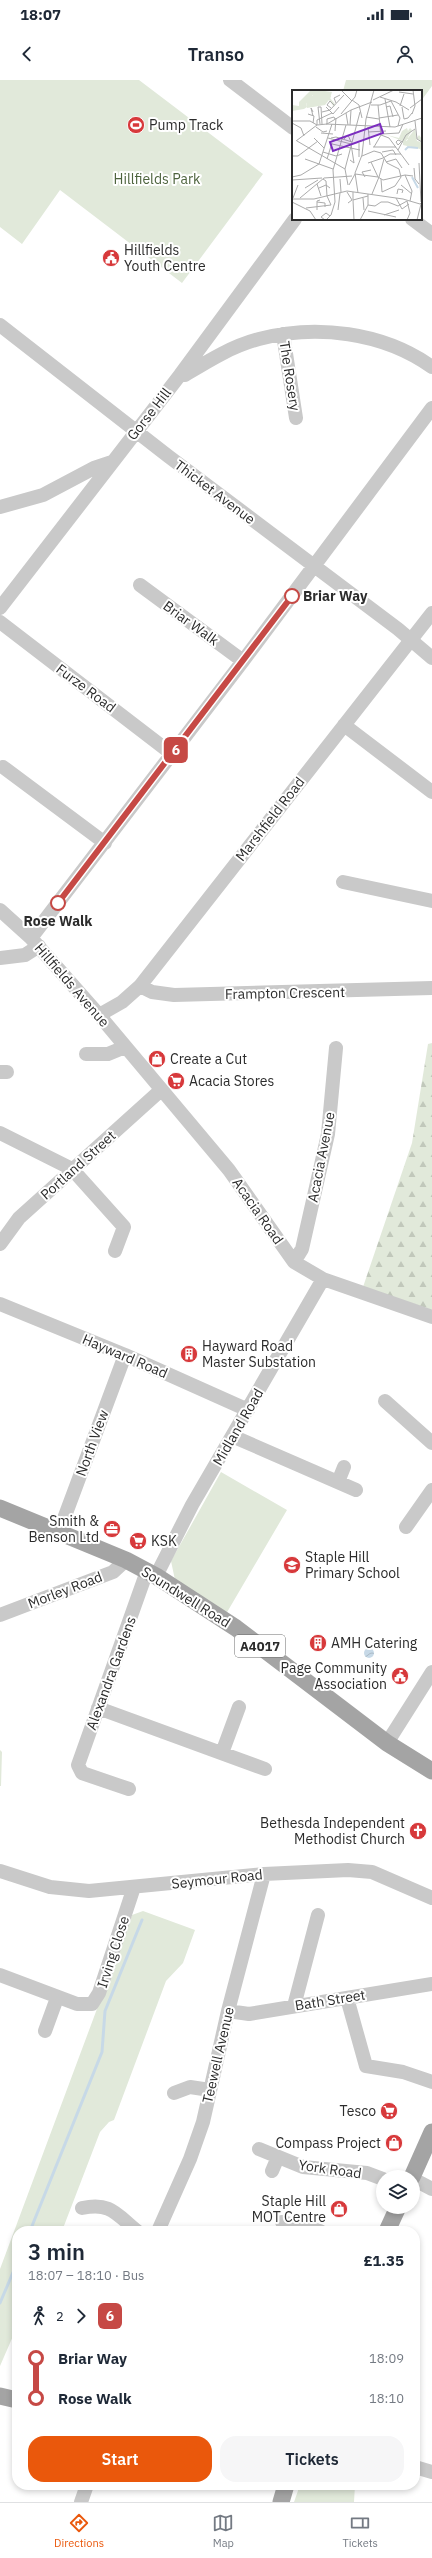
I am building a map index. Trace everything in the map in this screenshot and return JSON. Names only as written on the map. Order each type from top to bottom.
[{"type":"main road","name":"Soundwell Road","points":[[0,1508],[126,1560],[152,1573],[236,1628],[387,1743],[432,1771]]},
{"type":"main road","points":[[415,2170],[432,2132]]},
{"type":"main road","points":[[388,2226],[394,2214]]},
{"type":"main road","points":[[0,2396],[12,2399]]},
{"type":"main road","points":[[281,2502],[285,2490]]},
{"type":"street","points":[[230,80],[292,127]]},
{"type":"street","name":"Gorse Hill","points":[[0,608],[180,375],[294,220]]},
{"type":"street","points":[[413,220],[432,234]]},
{"type":"street","name":"Thicket Avenue","points":[[0,325],[137,430],[168,456],[411,640],[432,658]]},
{"type":"street","points":[[180,375],[185,375],[235,347],[283,334],[336,332],[369,338],[398,348],[432,367]]},
{"type":"street","name":"The Rosery","points":[[283,334],[296,418]]},
{"type":"street","points":[[0,958],[25,955],[105,843],[432,408]]},
{"type":"street","points":[[0,507],[44,495],[94,468],[112,462]]},
{"type":"street","name":"Briar Walk","points":[[140,585],[243,661]]},
{"type":"street","name":"Marshfield Road","points":[[99,1015],[122,1002],[140,986],[432,613]]},
{"type":"street","name":"Furze Road","points":[[0,622],[172,754]]},
{"type":"street","points":[[344,725],[432,792]]},
{"type":"street","points":[[3,767],[105,843]]},
{"type":"street","points":[[343,882],[432,901]]},
{"type":"street","name":"Hillfields Avenue","points":[[0,910],[35,942],[125,1047]]},
{"type":"street","name":"Frampton Crescent","points":[[140,986],[152,992],[174,995],[432,988]]},
{"type":"street","points":[[86,1054],[108,1054],[125,1047]]},
{"type":"street","name":"Acacia Road","points":[[125,1047],[229,1170],[294,1262],[323,1279],[432,1317]]},
{"type":"street","name":"Acacia Avenue","points":[[294,1262],[302,1249],[328,1134],[336,1048]]},
{"type":"street","name":"Portland Street","points":[[2,1236],[19,1218],[72,1169],[161,1090]]},
{"type":"street","points":[[0,1132],[72,1169],[124,1227],[115,1251]]},
{"type":"street","name":"Midland Road","points":[[152,1573],[323,1279]]},
{"type":"street","name":"Hayward Road","points":[[0,1304],[125,1355],[248,1410]]},
{"type":"street","name":"North View","points":[[59,1532],[125,1355]]},
{"type":"street","points":[[385,1401],[432,1443]]},
{"type":"street","points":[[232,1436],[356,1490]]},
{"type":"street","points":[[338,1482],[344,1467]]},
{"type":"street","points":[[406,1528],[432,1490]]},
{"type":"street","name":"Morley Road","points":[[0,1615],[113,1572],[126,1560]]},
{"type":"street","name":"Alexandra Gardens","points":[[130,1789],[82,1773],[78,1764],[98,1708],[152,1573]]},
{"type":"street","points":[[387,1743],[432,1672]]},
{"type":"street","points":[[222,1753],[238,1707]]},
{"type":"street","points":[[98,1708],[265,1769]]},
{"type":"street","name":"Seymour Road","points":[[0,1871],[63,1889],[103,1891],[264,1874],[335,1870],[372,1872],[432,1898]]},
{"type":"street","name":"Teewell Avenue","points":[[160,2226],[190,2159],[203,2122],[228,2011],[264,1874]]},
{"type":"street","name":"Irving Close","points":[[0,1975],[57,1998],[83,2006],[96,2000],[134,1887]]},
{"type":"street","points":[[294,2006],[310,1952],[318,1915]]},
{"type":"street","name":"Bath Street","points":[[228,2011],[249,2014],[432,1984]]},
{"type":"street","points":[[45,2030],[57,1998]]},
{"type":"street","points":[[347,1998],[366,2066],[403,2072],[432,2082]]},
{"type":"street","points":[[174,2092],[190,2087],[210,2090]]},
{"type":"street","name":"York Road","points":[[259,2149],[303,2167],[367,2173],[376,2176]]},
{"type":"street","points":[[272,2171],[278,2157]]},
{"type":"street","points":[[420,2182],[432,2189]]},
{"type":"street","points":[[82,2208],[99,2205],[130,2226]]},
{"type":"street","points":[[282,2222],[299,2226]]},
{"type":"street","points":[[420,2468],[432,2472]]},
{"type":"street","points":[[81,2502],[85,2490]]},
{"type":"green space","name":"Hillfields Park","points":[[0,80],[139,80],[263,174],[182,283],[60,190],[22,244],[0,227]]},
{"type":"green space","points":[[346,80],[432,80],[432,86],[422,100],[422,90],[343,90]]},
{"type":"green space","points":[[432,1043],[432,1310],[363,1287],[412,1143],[428,1044]]},
{"type":"green space","points":[[221,1472],[287,1510],[226,1614],[175,1580],[171,1561]]},
{"type":"green space","points":[[0,1750],[2,1752],[1,1786],[0,1786]]},
{"type":"green space","points":[[143,1911],[195,1930],[183,1963],[166,1981],[114,2120],[109,2122],[100,2132],[64,2226],[16,2226],[132,1915]]},
{"type":"green space","points":[[12,2237],[12,2338],[0,2366],[0,2269]]},
{"type":"green space","points":[[298,2490],[355,2490],[354,2502],[294,2502]]},
{"type":"water","points":[[367,1648],[371,1648],[373,1649],[373,1657],[367,1658],[364,1655],[364,1651]]},
{"type":"waterway","points":[[32,2226],[102,2052],[105,2011],[142,1920]]},
{"type":"waterway","points":[[0,2303],[12,2275]]},
{"type":"bus line","name":"6","points":[[58,903],[292,596]]},
{"type":"place","name":"Pump Track","points":[[136,125]]},
{"type":"place","name":"Hillfields Youth Centre","points":[[111,258]]},
{"type":"place","name":"Briar Way","points":[[292,596]]},
{"type":"place","name":"Rose Walk","points":[[58,903]]},
{"type":"place","name":"Create a Cut","points":[[157,1059]]},
{"type":"place","name":"Acacia Stores","points":[[176,1081]]},
{"type":"place","name":"Hayward Road Master Substation","points":[[189,1354]]},
{"type":"place","name":"Smith & Benson Ltd","points":[[112,1529]]},
{"type":"place","name":"KSK","points":[[138,1541]]},
{"type":"place","name":"Staple Hill Primary School","points":[[292,1565]]},
{"type":"place","name":"AMH Catering","points":[[318,1643]]},
{"type":"place","name":"Page Community Association","points":[[400,1676]]},
{"type":"place","name":"Bethesda Independent Methodist Church","points":[[418,1831]]},
{"type":"place","name":"Tesco","points":[[389,2111]]},
{"type":"place","name":"Compass Project","points":[[394,2143]]},
{"type":"place","name":"Staple Hill MOT Centre","points":[[339,2209]]}]
